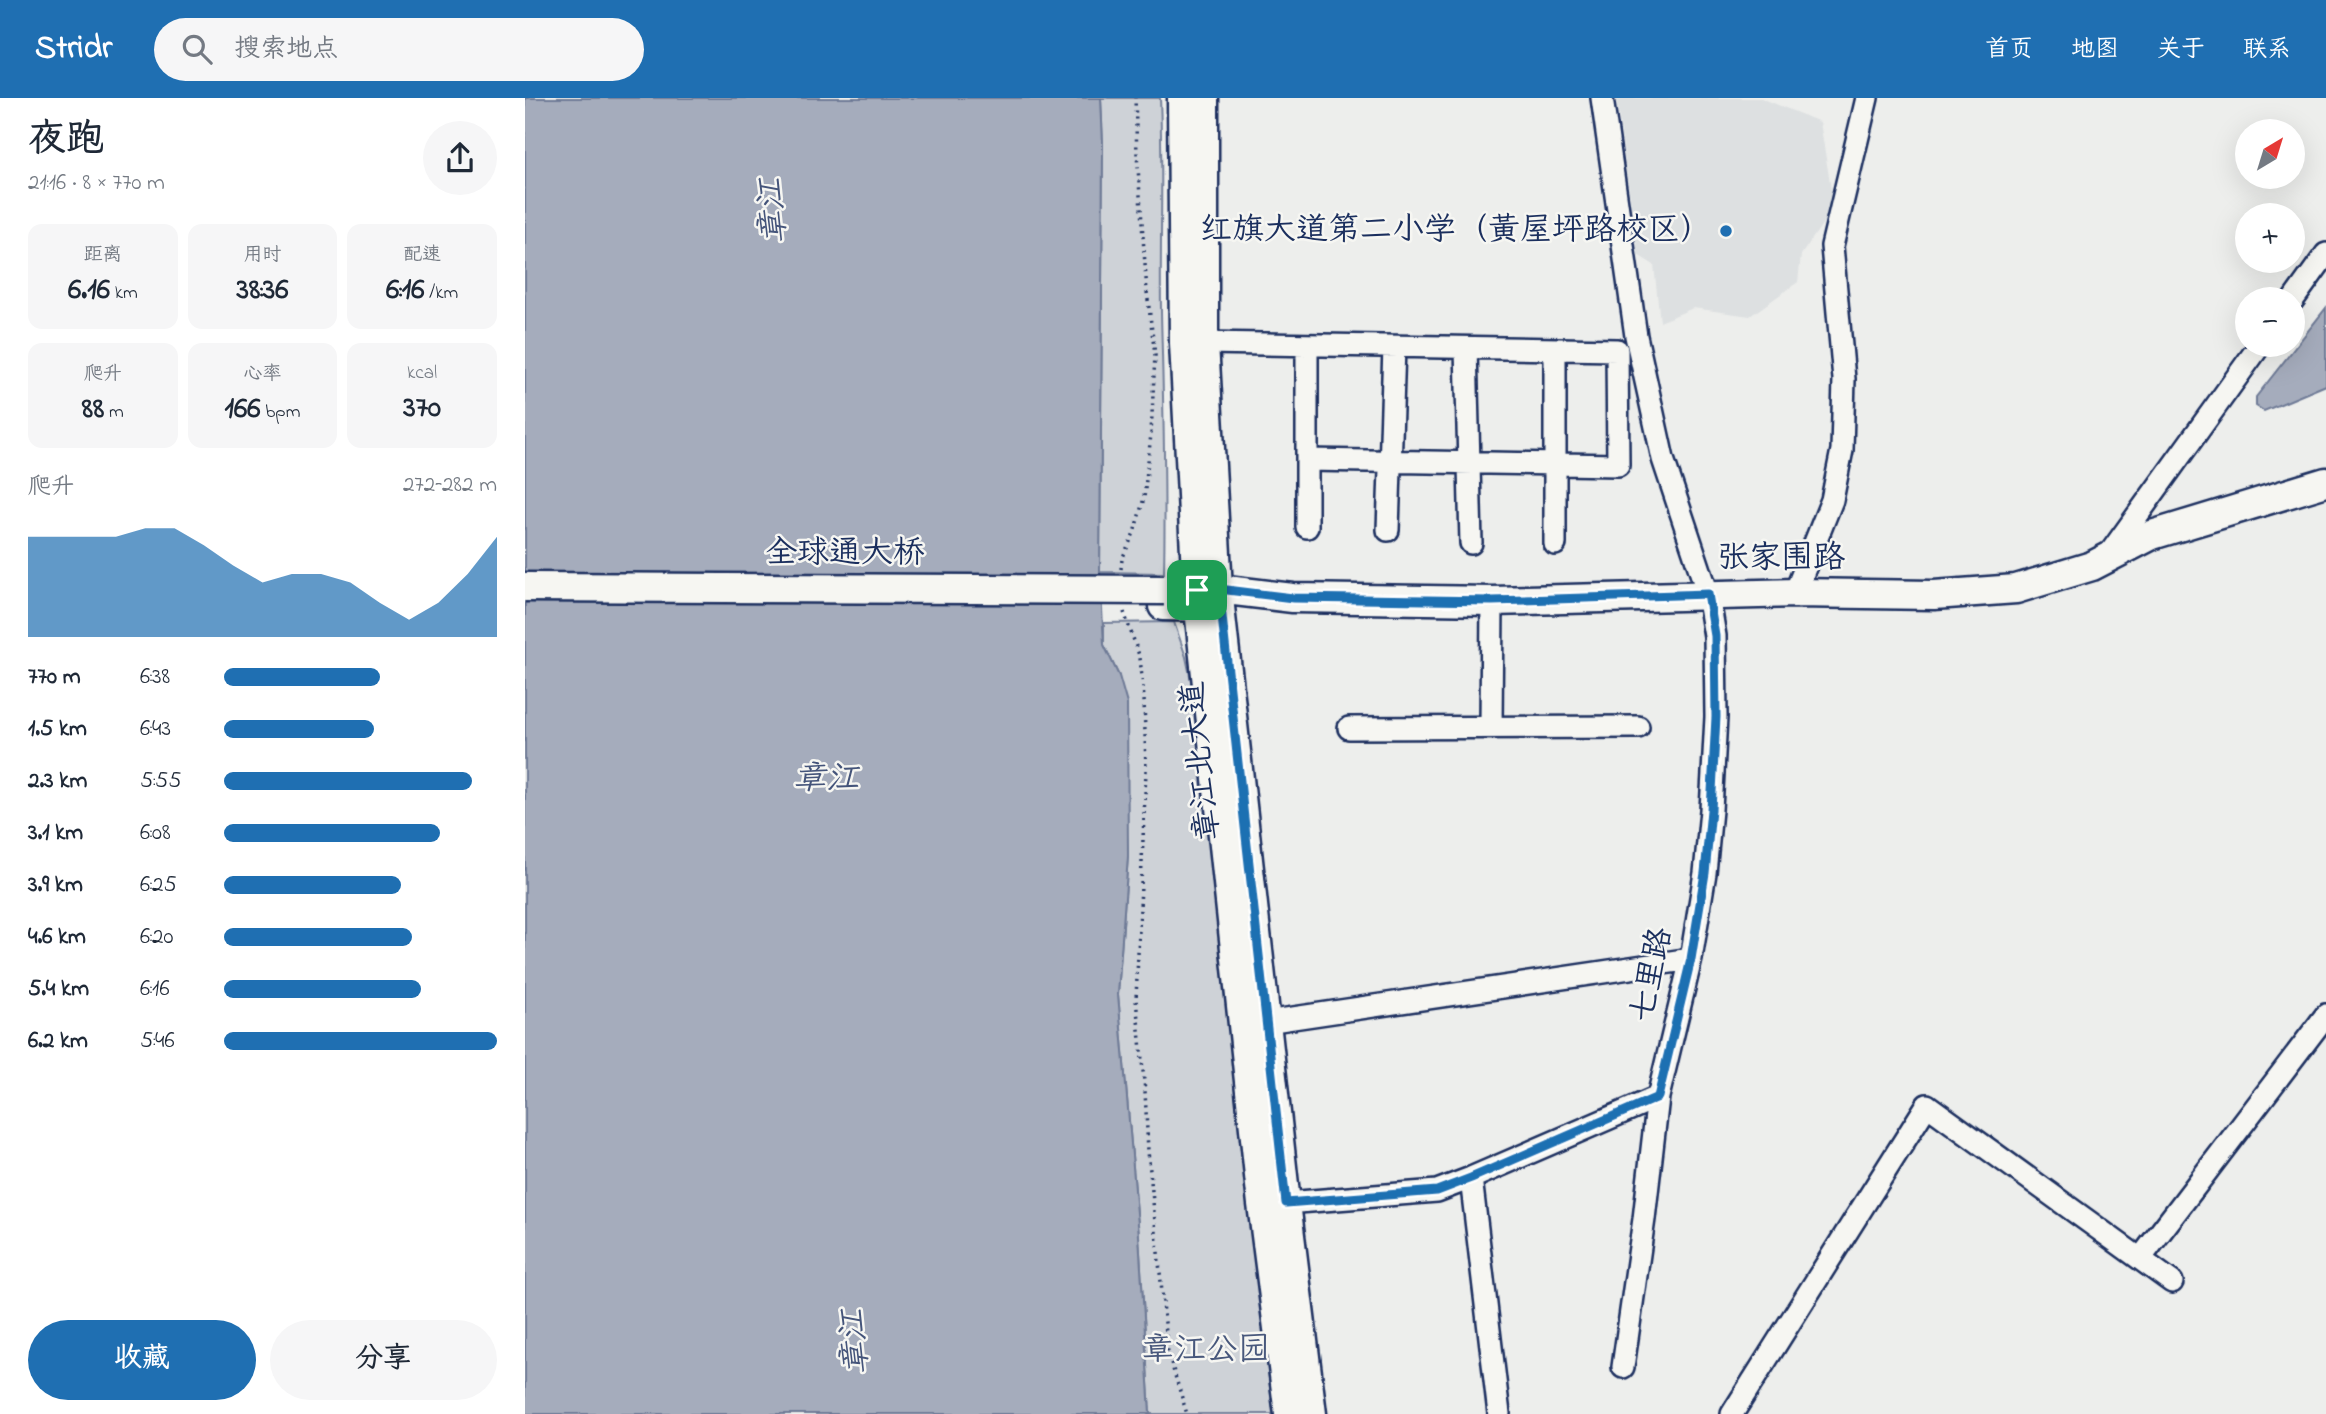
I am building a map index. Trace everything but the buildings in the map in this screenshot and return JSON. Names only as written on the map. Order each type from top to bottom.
[{"type":"main road","name":"章江北大道","points":[[1182,98],[1184,343],[1261,1191],[1289,1414]]},
{"type":"main road","name":"章江北大道","points":[[1204,98],[1204,343],[1209,598],[1266,1021],[1312,1414]]},
{"type":"main road","name":"张家围路","points":[[1164,598],[1492,601],[1708,594],[1934,595],[2017,589],[2092,566],[2152,535],[2325,485]]},
{"type":"main road","name":"全球通大桥","points":[[525,587],[1164,598]]},
{"type":"main road","name":"全球通大桥","points":[[525,606],[1164,598]]},
{"type":"street","name":"七里路","points":[[1602,98],[1636,336],[1663,459],[1708,594],[1715,636],[1716,717],[1705,873],[1691,959],[1658,1097],[1623,1367]]},
{"type":"street","points":[[1795,593],[1832,500],[1842,450],[1844,379],[1832,246],[1867,98]]},
{"type":"street","points":[[2302,287],[2326,254]]},
{"type":"street","points":[[1204,343],[1617,350],[1618,465],[1307,460]]},
{"type":"street","points":[[1307,346],[1307,527]]},
{"type":"street","points":[[1388,530],[1394,347]]},
{"type":"street","points":[[1466,348],[1471,543]]},
{"type":"street","points":[[1555,349],[1555,544]]},
{"type":"street","points":[[2105,559],[2251,357]]},
{"type":"street","points":[[1491,727],[1492,601]]},
{"type":"street","points":[[1349,728],[1638,727]]},
{"type":"street","points":[[1266,1021],[1691,959]]},
{"type":"street","points":[[2140,1259],[2326,1015]]},
{"type":"street","points":[[1286,1203],[1437,1191],[1658,1097]]},
{"type":"street","points":[[1732,1414],[1927,1105],[2172,1282]]},
{"type":"street","points":[[1471,1178],[1499,1414]]},
{"type":"path","points":[[1120,580],[1122,559],[1144,498],[1155,355],[1147,292],[1135,98]]},
{"type":"path","points":[[1123,608],[1140,658],[1144,698],[1146,771],[1136,999],[1145,1091],[1147,1152],[1168,1353],[1187,1414]]},
{"type":"shaded area","name":"红旗大道第二小学（黄屋坪路校区）","points":[[1616,98],[1761,98],[1820,122],[1834,207],[1801,255],[1798,282],[1750,316],[1693,308],[1660,322],[1654,265],[1638,255]]},
{"type":"green space","points":[[1101,98],[1160,98],[1164,573],[1100,572]]},
{"type":"green space","name":"章江公园","points":[[1174,622],[1186,657],[1197,708],[1208,836],[1273,1414],[1150,1414],[1139,1236],[1118,994],[1128,856],[1119,676],[1104,645],[1104,623]]},
{"type":"water","name":"章江","points":[[525,98],[1101,98],[1100,572],[1104,645],[1119,676],[1127,704],[1128,856],[1118,994],[1139,1236],[1150,1414],[525,1414]]},
{"type":"water","points":[[2326,308],[2326,385],[2264,411],[2256,406],[2256,397],[2287,357],[2305,357],[2305,335]]},
{"type":"place","name":"红旗大道第二小学（黄屋坪路校区）","points":[[1726,231]]},
{"type":"route","points":[[1219,589],[1293,598],[1492,601],[1708,594],[1715,636],[1716,717],[1705,873],[1691,959],[1658,1097],[1437,1191],[1286,1203],[1221,607],[1198,607],[1197,590],[1219,589]]}]
